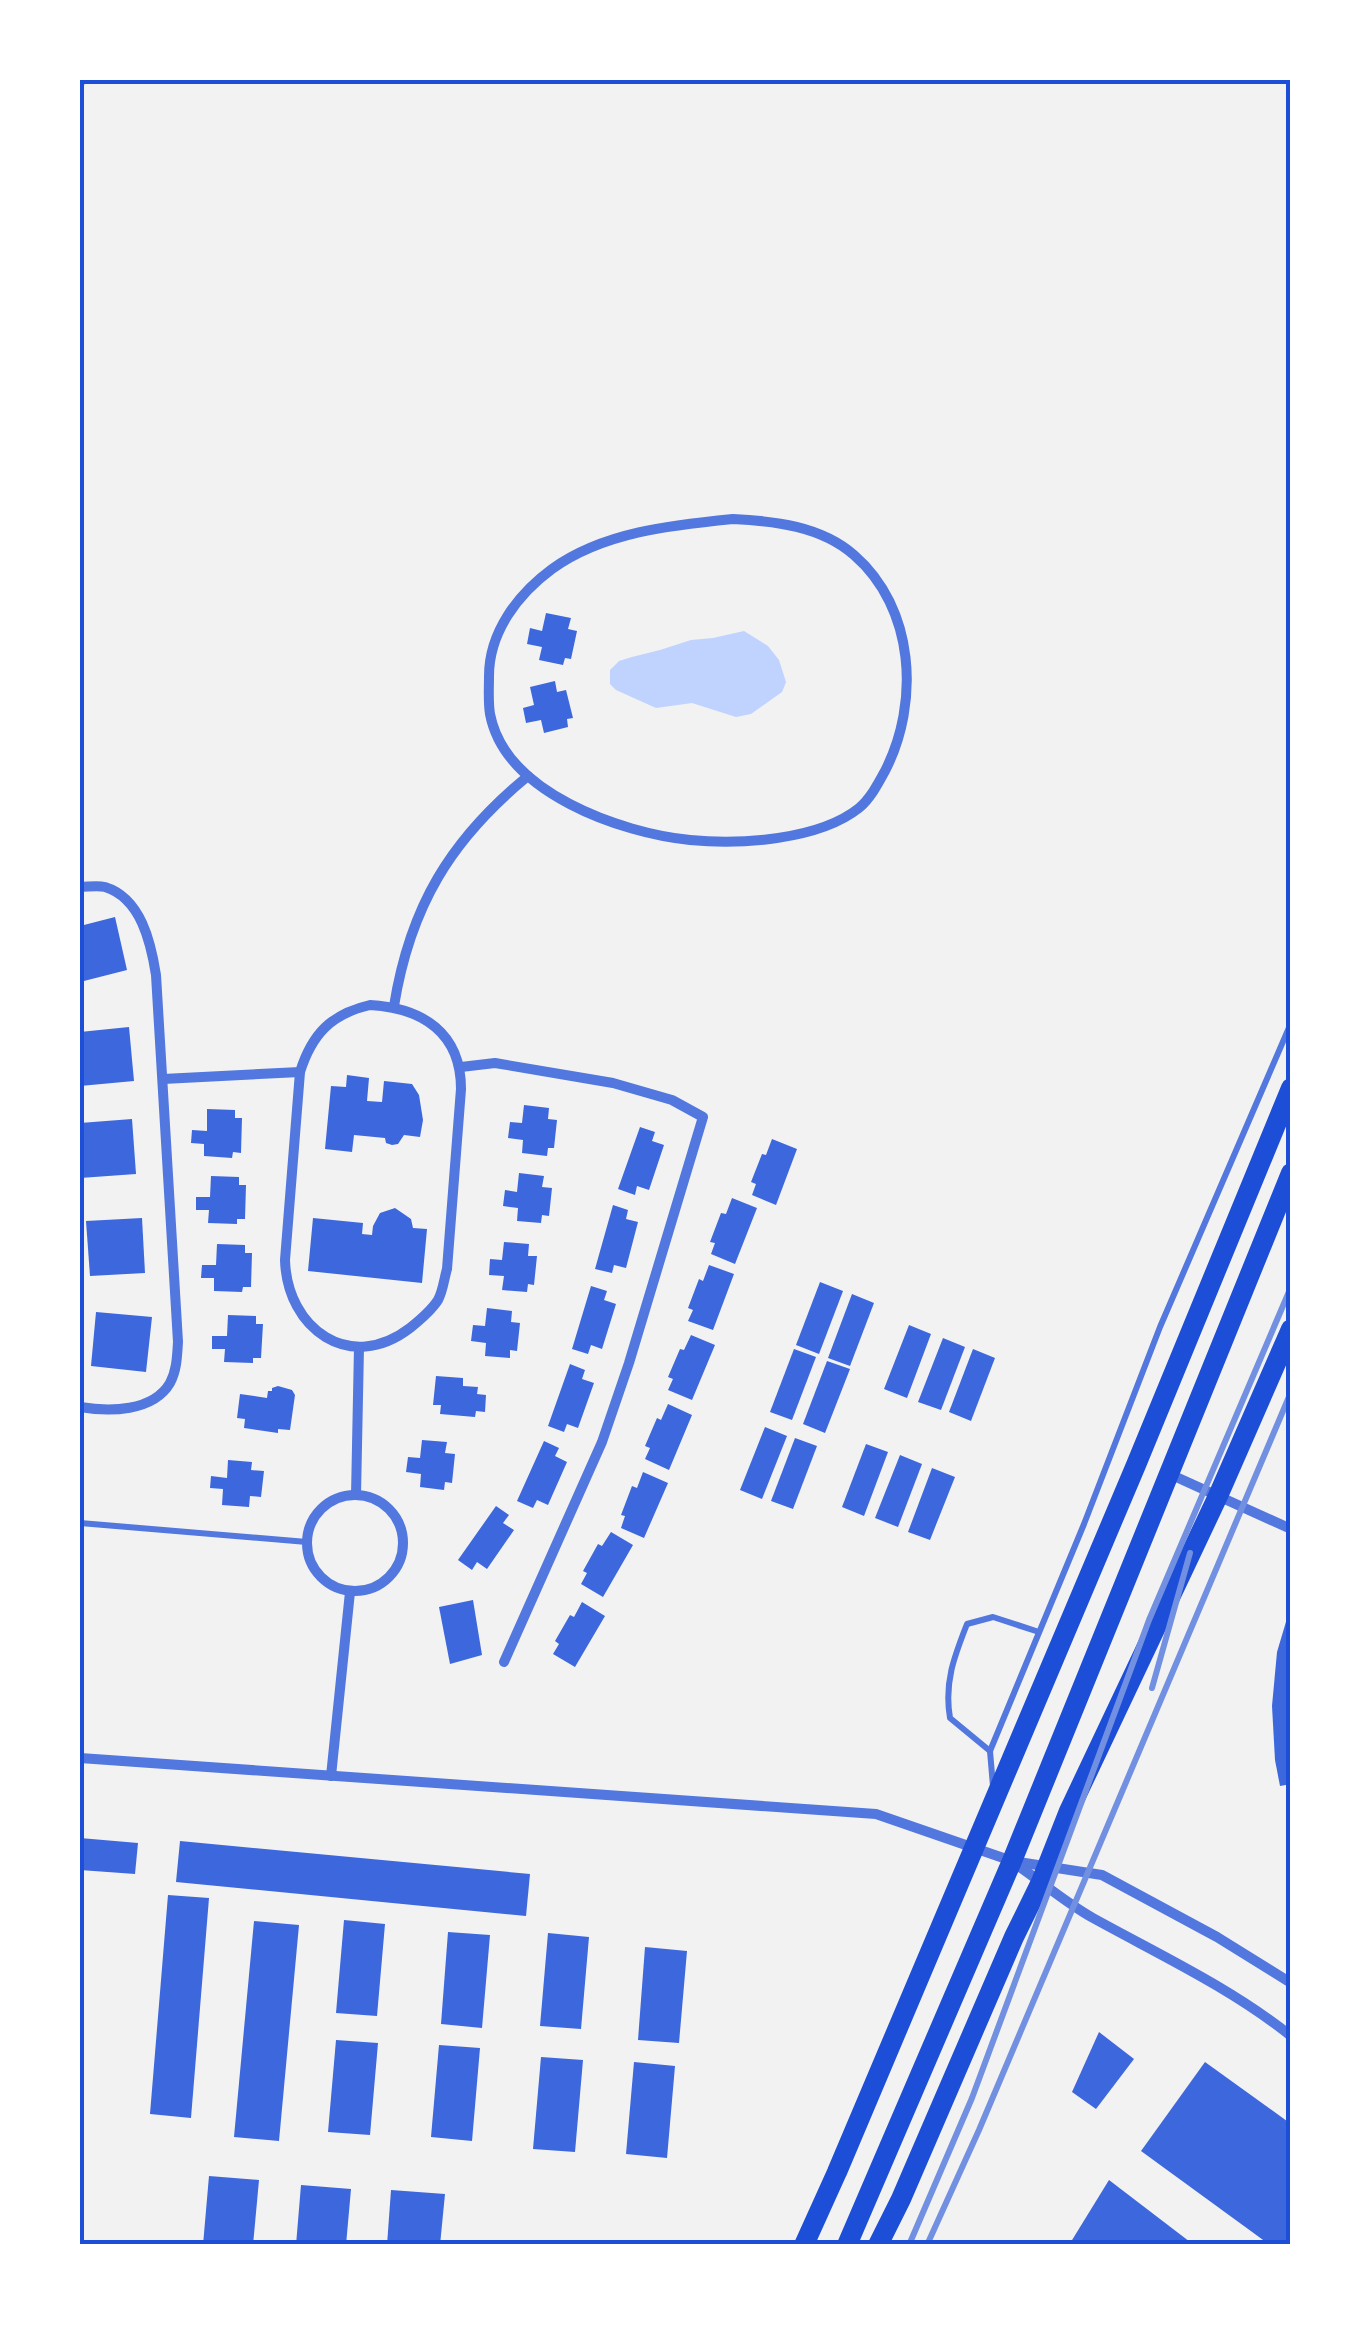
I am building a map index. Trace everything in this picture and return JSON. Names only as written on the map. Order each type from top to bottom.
[{"type":"highway","points":[[804,2245],[1136,1465],[1291,1088]]},
{"type":"highway","points":[[847,2245],[1012,1861],[1291,1173]]},
{"type":"highway","points":[[878,2245],[1069,1811],[1218,1496],[1291,1329]]},
{"type":"street","points":[[733,518],[776,521],[820,535],[851,552],[872,572],[890,602],[902,635],[905,718],[894,754],[876,787],[861,807],[838,821],[779,838],[689,840],[608,820],[561,800],[528,776],[498,737],[490,715],[489,664],[508,613],[526,591],[578,554],[631,534],[675,524],[733,518]]},
{"type":"street","points":[[394,1006],[406,950],[434,882],[483,817],[528,776]]},
{"type":"street","points":[[80,887],[102,886],[132,906],[151,946],[156,975],[178,1342],[170,1384],[159,1396],[116,1411],[80,1407]]},
{"type":"street","points":[[370,1005],[394,1006],[417,1014],[438,1029],[453,1047],[461,1067],[446,1270],[439,1298],[423,1318],[380,1345],[359,1347],[324,1337],[306,1322],[293,1303],[285,1280],[300,1072],[306,1052],[330,1022],[350,1010],[370,1005]]},
{"type":"street","points":[[461,1067],[495,1063],[613,1083],[672,1100],[703,1117],[602,1442],[504,1662]]},
{"type":"street","points":[[162,1080],[300,1072]]},
{"type":"street","points":[[356,1495],[359,1347]]},
{"type":"street","points":[[1174,1476],[1291,1529]]},
{"type":"street","points":[[356,1495],[378,1500],[395,1515],[403,1535],[402,1558],[391,1577],[372,1589],[350,1592],[333,1587],[319,1576],[310,1560],[308,1542],[312,1524],[322,1508],[338,1498],[356,1495]]},
{"type":"street","points":[[330,1776],[350,1592]]},
{"type":"street","points":[[80,1758],[876,1814],[1044,1874],[1089,1916],[1169,1958],[1291,2036]]},
{"type":"street","points":[[1044,1874],[1102,1875],[1217,1936],[1291,1983]]},
{"type":"lane","points":[[994,1800],[990,1751],[1160,1327],[1291,1022]]},
{"type":"lane","points":[[80,1523],[308,1542]]},
{"type":"lane","points":[[990,1751],[950,1718],[950,1667],[967,1624],[993,1617],[1039,1632]]},
{"type":"water","points":[[744,631],[768,646],[779,660],[786,682],[782,692],[751,714],[736,717],[692,703],[656,708],[610,684],[610,670],[619,661],[691,640]]},
{"type":"building","points":[[546,613],[571,618],[568,629],[577,631],[571,659],[565,658],[563,665],[539,660],[542,647],[527,644],[530,628],[542,631]]},
{"type":"building","points":[[555,681],[557,692],[566,690],[573,718],[567,719],[568,727],[544,733],[541,720],[526,723],[523,708],[534,705],[530,687]]},
{"type":"building","points":[[115,917],[127,970],[80,982],[80,926]]},
{"type":"building","points":[[129,1027],[134,1081],[80,1086],[80,1032]]},
{"type":"building","points":[[347,1075],[369,1078],[367,1101],[382,1102],[384,1081],[412,1084],[419,1095],[423,1120],[420,1137],[404,1135],[398,1144],[392,1145],[385,1138],[354,1135],[352,1152],[325,1149],[331,1086],[346,1087]]},
{"type":"building","points":[[524,1105],[549,1108],[548,1119],[557,1120],[554,1148],[548,1148],[547,1156],[522,1153],[523,1140],[508,1138],[510,1122],[522,1123]]},
{"type":"building","points":[[207,1109],[235,1110],[235,1118],[242,1118],[241,1153],[233,1152],[232,1158],[204,1156],[204,1144],[191,1143],[192,1130],[207,1131]]},
{"type":"building","points":[[132,1119],[136,1174],[80,1178],[80,1123]]},
{"type":"building","points":[[640,1127],[655,1132],[652,1141],[664,1145],[649,1190],[637,1186],[635,1195],[618,1189]]},
{"type":"building","points":[[772,1139],[797,1149],[776,1205],[752,1195],[756,1184],[751,1182]]},
{"type":"building","points":[[519,1173],[544,1176],[542,1187],[552,1188],[549,1216],[542,1215],[541,1223],[517,1221],[518,1208],[503,1206],[505,1190],[517,1192]]},
{"type":"building","points":[[211,1176],[239,1177],[239,1185],[246,1185],[245,1219],[237,1219],[237,1224],[208,1223],[209,1210],[196,1210],[196,1197],[210,1197]]},
{"type":"building","points":[[732,1198],[757,1208],[735,1264],[711,1254],[715,1243],[710,1242],[721,1213],[726,1214]]},
{"type":"building","points":[[613,1205],[628,1210],[626,1219],[638,1222],[626,1268],[614,1265],[612,1273],[595,1269]]},
{"type":"building","points":[[395,1208],[411,1219],[413,1228],[427,1229],[422,1283],[308,1271],[313,1218],[363,1223],[362,1234],[372,1235],[380,1213]]},
{"type":"building","points":[[142,1218],[145,1273],[90,1276],[86,1221]]},
{"type":"building","points":[[504,1242],[529,1244],[528,1256],[537,1256],[534,1285],[528,1284],[527,1292],[502,1290],[504,1276],[489,1275],[490,1259],[502,1260]]},
{"type":"building","points":[[217,1244],[245,1245],[245,1253],[252,1253],[251,1287],[243,1287],[242,1292],[214,1291],[214,1278],[201,1278],[202,1265],[216,1265]]},
{"type":"building","points":[[709,1265],[734,1274],[713,1330],[688,1321],[693,1310],[688,1308]]},
{"type":"building","points":[[820,1282],[843,1291],[819,1354],[796,1345]]},
{"type":"building","points":[[591,1286],[607,1291],[604,1300],[616,1304],[602,1349],[591,1345],[588,1354],[572,1349]]},
{"type":"building","points":[[852,1294],[874,1303],[850,1366],[828,1358]]},
{"type":"building","points":[[487,1308],[512,1311],[511,1322],[520,1323],[517,1351],[510,1350],[510,1358],[485,1356],[486,1343],[471,1341],[473,1325],[485,1326]]},
{"type":"building","points":[[96,1312],[152,1317],[146,1372],[91,1366]]},
{"type":"building","points":[[228,1315],[256,1316],[256,1324],[263,1324],[261,1358],[253,1358],[253,1363],[224,1362],[225,1349],[212,1349],[212,1336],[227,1336]]},
{"type":"building","points":[[909,1325],[931,1334],[907,1398],[884,1389]]},
{"type":"building","points":[[691,1335],[715,1345],[692,1400],[668,1390],[673,1379],[668,1377]]},
{"type":"building","points":[[943,1338],[965,1347],[941,1410],[918,1402]]},
{"type":"building","points":[[794,1349],[816,1357],[792,1420],[770,1412]]},
{"type":"building","points":[[973,1349],[995,1358],[971,1421],[949,1412]]},
{"type":"building","points":[[827,1361],[850,1369],[825,1433],[803,1424]]},
{"type":"building","points":[[570,1364],[585,1370],[582,1379],[594,1383],[578,1428],[567,1424],[564,1432],[548,1426]]},
{"type":"building","points":[[436,1376],[463,1378],[463,1386],[478,1387],[477,1394],[486,1395],[485,1412],[476,1411],[475,1417],[440,1414],[441,1405],[433,1405]]},
{"type":"building","points":[[278,1386],[292,1390],[295,1395],[290,1430],[278,1429],[278,1433],[244,1428],[245,1419],[237,1418],[240,1394],[267,1398],[268,1391]]},
{"type":"building","points":[[668,1404],[692,1415],[669,1470],[645,1459],[650,1448],[645,1446]]},
{"type":"building","points":[[765,1427],[787,1436],[762,1499],[740,1490]]},
{"type":"building","points":[[795,1438],[817,1446],[793,1509],[771,1501]]},
{"type":"building","points":[[422,1440],[447,1442],[445,1453],[455,1454],[452,1483],[445,1482],[444,1490],[420,1487],[421,1474],[406,1472],[408,1457],[420,1458]]},
{"type":"building","points":[[544,1441],[559,1448],[555,1456],[567,1462],[548,1505],[537,1500],[533,1508],[517,1501]]},
{"type":"building","points":[[866,1444],[888,1452],[864,1516],[842,1507]]},
{"type":"building","points":[[900,1455],[922,1464],[898,1527],[875,1518]]},
{"type":"building","points":[[228,1460],[252,1462],[251,1470],[264,1471],[261,1497],[250,1496],[249,1507],[222,1505],[223,1489],[210,1488],[211,1476],[227,1478]]},
{"type":"building","points":[[932,1468],[955,1477],[930,1540],[908,1532]]},
{"type":"building","points":[[643,1472],[668,1483],[644,1538],[621,1528],[625,1516],[621,1515],[632,1486],[637,1488]]},
{"type":"building","points":[[496,1506],[509,1515],[503,1523],[514,1530],[487,1569],[477,1562],[472,1570],[458,1560]]},
{"type":"building","points":[[611,1532],[633,1545],[603,1597],[581,1584],[587,1573],[583,1571],[598,1544],[602,1546]]},
{"type":"building","points":[[473,1600],[482,1655],[450,1664],[439,1607]]},
{"type":"building","points":[[582,1602],[605,1616],[575,1667],[553,1654],[559,1644],[555,1641]]},
{"type":"building","points":[[1291,1605],[1291,1784],[1280,1786],[1272,1706],[1277,1652]]},
{"type":"building","points":[[80,1838],[138,1843],[135,1874],[80,1870]]},
{"type":"building","points":[[180,1841],[530,1874],[526,1916],[176,1882]]},
{"type":"building","points":[[168,1895],[209,1898],[191,2118],[150,2114]]},
{"type":"building","points":[[344,1920],[385,1924],[377,2016],[336,2013]]},
{"type":"building","points":[[254,1921],[299,1925],[279,2141],[234,2137]]},
{"type":"building","points":[[448,1932],[490,1935],[482,2028],[441,2024]]},
{"type":"building","points":[[548,1933],[589,1937],[581,2029],[540,2026]]},
{"type":"building","points":[[645,1947],[687,1951],[679,2043],[638,2040]]},
{"type":"building","points":[[1099,2032],[1134,2059],[1096,2109],[1072,2092]]},
{"type":"building","points":[[336,2040],[378,2043],[370,2135],[328,2132]]},
{"type":"building","points":[[439,2045],[480,2048],[472,2141],[431,2137]]},
{"type":"building","points":[[541,2057],[583,2060],[575,2152],[533,2149]]},
{"type":"building","points":[[634,2062],[675,2066],[667,2158],[626,2154]]},
{"type":"building","points":[[1205,2062],[1291,2124],[1291,2245],[1270,2245],[1141,2151]]},
{"type":"building","points":[[209,2176],[259,2180],[253,2245],[203,2245]]},
{"type":"building","points":[[1109,2180],[1194,2245],[1069,2245]]},
{"type":"building","points":[[301,2185],[351,2189],[346,2245],[296,2245]]},
{"type":"building","points":[[391,2190],[445,2194],[440,2245],[387,2245]]},
{"type":"railway","points":[[909,2245],[972,2098],[1149,1620],[1291,1287]]},
{"type":"railway","points":[[927,2245],[1291,1392]]},
{"type":"railway","points":[[1152,1688],[1190,1553]]}]
